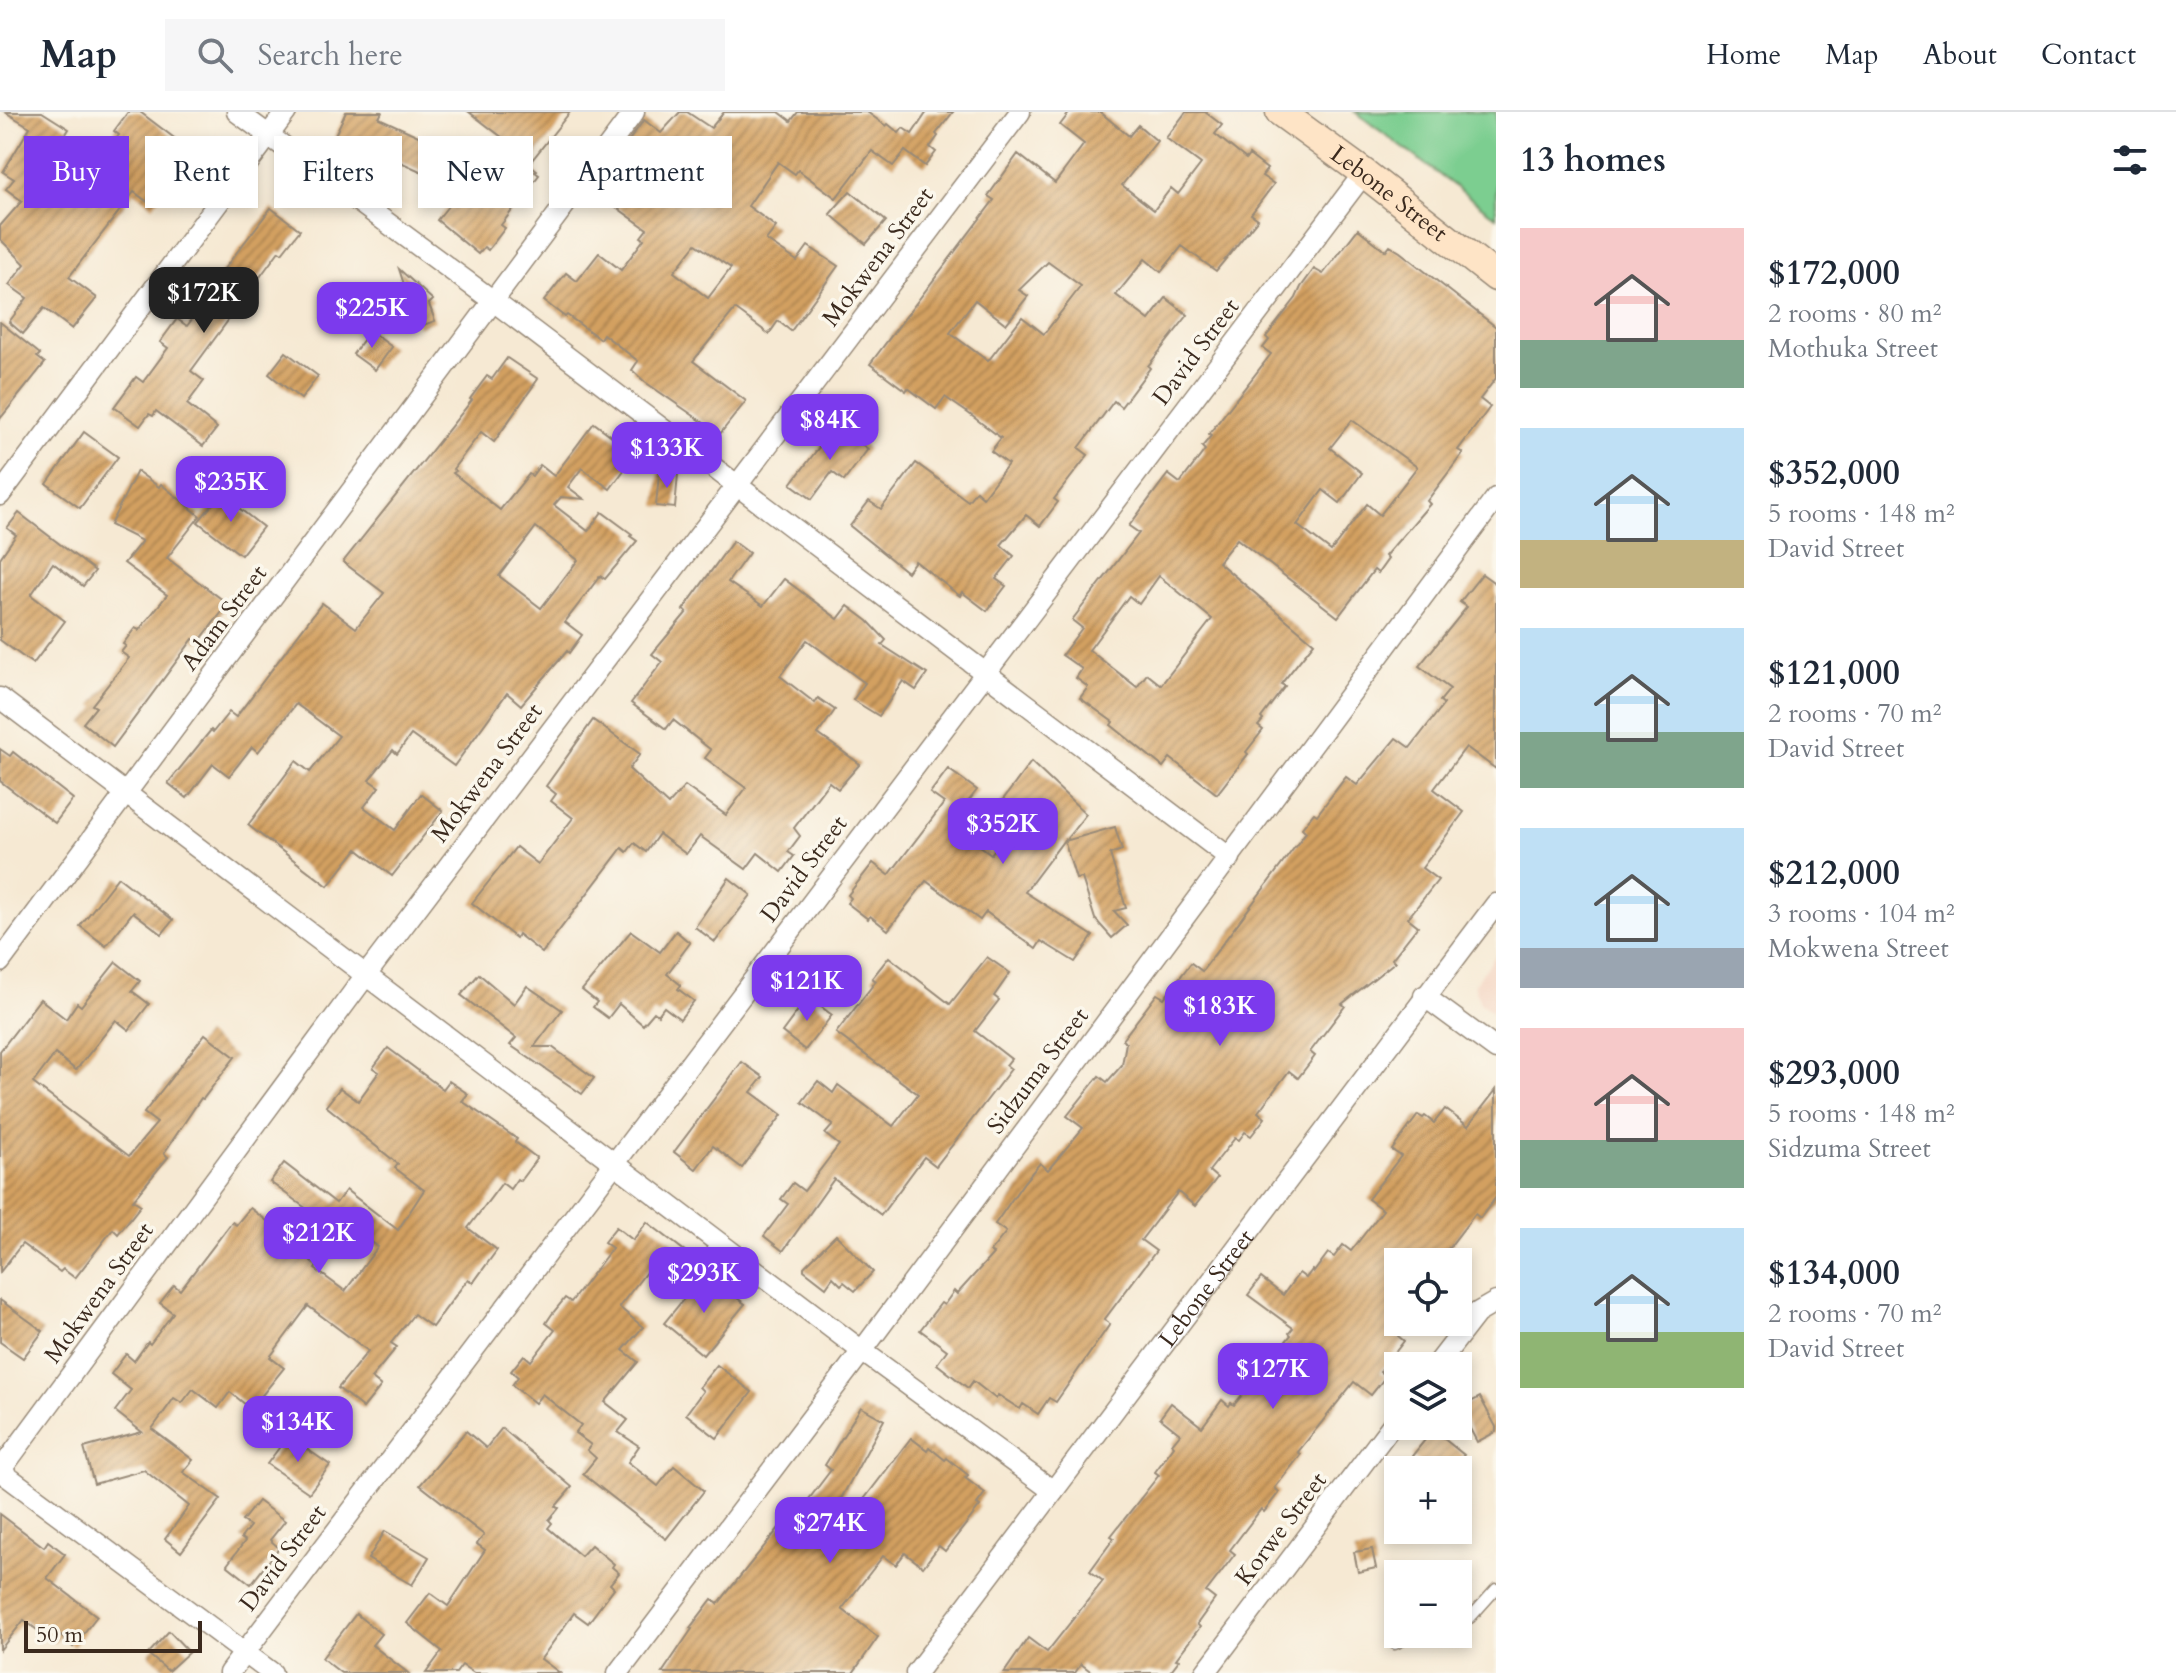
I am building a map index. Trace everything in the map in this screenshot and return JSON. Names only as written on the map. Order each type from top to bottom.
[{"type":"street","points":[[237,112],[492,300],[1230,858]]},
{"type":"street","points":[[0,495],[286,112]]},
{"type":"street","name":"Adam Street","points":[[0,962],[634,112]]},
{"type":"street","name":"Mokwena Street","points":[[0,1471],[366,975],[1020,112]]},
{"type":"street","name":"Lebone Street","points":[[1280,112],[1364,173],[1496,277]]},
{"type":"street","name":"David Street","points":[[229,1673],[1364,173]]},
{"type":"street","name":"Sidzuma Street","points":[[618,1673],[862,1351],[1496,498]]},
{"type":"street","points":[[0,698],[613,1164],[1053,1491]]},
{"type":"street","name":"Lebone Street","points":[[916,1673],[1496,904]]},
{"type":"street","points":[[1424,996],[1496,1049]]},
{"type":"street","points":[[1447,1352],[1477,1313],[1496,1302]]},
{"type":"street","name":"Korwe Street","points":[[1205,1673],[1384,1436]]},
{"type":"street","points":[[0,1471],[272,1673]]},
{"type":"lane","points":[[1472,1616],[1494,1595]]},
{"type":"shaded area","points":[[1496,955],[1496,1015],[1480,1003],[1474,984]]},
{"type":"green space","points":[[1355,112],[1496,112],[1496,217]]},
{"type":"building","points":[[5,112],[42,112],[69,129],[65,136],[25,136],[30,127]]},
{"type":"building","points":[[128,112],[140,112],[172,136],[145,136],[145,200],[134,192],[129,199],[129,136],[118,136],[114,131]]},
{"type":"building","points":[[346,112],[382,112],[379,118],[418,136],[418,170],[402,163],[402,136],[334,136]]},
{"type":"building","points":[[469,112],[570,112],[533,159],[533,136],[500,136]]},
{"type":"building","points":[[680,112],[687,112],[711,128],[724,112],[779,112],[791,121],[798,112],[867,112],[899,133],[903,128],[912,134],[927,112],[953,112],[936,134],[938,136],[930,147],[936,152],[925,166],[905,151],[893,166],[872,151],[836,198],[798,170],[795,174],[778,162],[748,206],[776,227],[766,240],[797,261],[808,246],[838,266],[791,331],[778,321],[769,334],[735,309],[693,361],[746,401],[720,434],[645,382],[632,370],[638,361],[603,334],[600,339],[544,301],[566,273],[577,281],[599,253],[621,270],[644,239],[641,237],[647,229],[617,208],[732,208],[732,136],[632,136],[644,120],[661,133]],"holes":[[[696,244],[731,268],[708,298],[674,272]]]},
{"type":"building","points":[[1070,112],[1100,112],[1129,136],[1138,125],[1157,141],[1122,185],[1154,210],[1171,188],[1178,194],[1201,164],[1166,138],[1186,112],[1205,112],[1222,125],[1215,134],[1246,159],[1249,155],[1267,169],[1262,176],[1274,184],[1251,214],[1258,219],[1216,271],[1182,246],[1161,272],[1145,259],[1116,295],[1149,320],[1166,298],[1188,315],[1121,407],[1114,401],[1079,448],[1088,455],[1054,499],[1058,502],[1040,526],[1026,515],[1001,545],[1014,556],[996,579],[1006,586],[987,611],[962,592],[960,596],[915,561],[907,572],[850,526],[869,501],[881,509],[916,463],[968,501],[976,491],[983,497],[1008,464],[991,451],[1001,438],[968,413],[945,397],[936,409],[870,364],[994,200],[988,196],[1018,154],[1055,183],[1084,144],[1060,125]],"holes":[[[1048,262],[1081,286],[1044,334],[1022,317],[988,361],[950,333],[975,300],[1006,324],[1028,296],[1019,290]]]},
{"type":"building","points":[[24,137],[24,208],[122,208],[69,277],[97,298],[72,329],[44,308],[23,334],[9,322],[27,298],[9,285],[25,264],[0,239],[0,226],[22,201],[6,189],[14,179],[3,172]]},
{"type":"building","points":[[533,167],[537,170],[535,172],[539,175],[533,183]]},
{"type":"building","points":[[850,191],[886,221],[866,244],[830,214]]},
{"type":"building","points":[[271,208],[300,230],[282,253],[279,251],[191,371],[204,381],[187,404],[217,428],[203,446],[156,411],[153,416],[149,414],[140,426],[114,407],[136,377],[143,382],[168,348],[160,342],[177,319],[187,326],[215,289],[211,286]]},
{"type":"building","points":[[447,208],[514,208],[501,225],[505,228],[488,250],[484,247],[478,254],[437,220]]},
{"type":"building","points":[[1358,229],[1386,251],[1390,246],[1400,252],[1496,327],[1496,378],[1480,399],[1490,407],[1458,450],[1463,453],[1427,501],[1430,504],[1385,556],[1388,559],[1378,573],[1374,570],[1338,617],[1237,539],[1218,562],[1314,643],[1281,684],[1285,686],[1261,718],[1263,720],[1258,726],[1263,730],[1217,794],[1170,758],[1163,767],[1111,725],[1113,722],[1080,698],[1088,687],[1076,678],[1082,669],[1062,655],[1082,628],[1072,620],[1139,533],[1129,526],[1168,474],[1180,483],[1205,450],[1202,447],[1211,436],[1209,434],[1271,354],[1263,348],[1269,340],[1266,337],[1314,269],[1323,274]],"holes":[[[1352,420],[1417,467],[1380,515],[1367,504],[1331,551],[1297,525],[1323,490],[1340,503],[1362,473],[1330,448]],[[1159,576],[1212,619],[1161,685],[1147,674],[1137,687],[1089,650],[1129,596],[1139,604]]]},
{"type":"building","points":[[399,269],[433,300],[429,304],[435,321],[418,327]]},
{"type":"building","points":[[0,322],[40,354],[37,357],[45,363],[0,419]]},
{"type":"building","points":[[370,331],[392,347],[375,370],[353,354]]},
{"type":"building","points":[[286,352],[318,376],[301,399],[269,374]]},
{"type":"building","points":[[507,358],[538,379],[494,442],[481,432],[453,473],[500,510],[540,465],[554,476],[594,423],[636,454],[610,489],[582,468],[568,487],[584,499],[561,497],[554,505],[588,531],[602,512],[637,541],[605,579],[600,576],[565,622],[582,635],[569,653],[567,651],[521,705],[507,693],[454,766],[411,735],[397,754],[393,750],[369,780],[379,787],[364,807],[395,830],[421,794],[443,811],[392,876],[357,849],[328,886],[248,825],[296,761],[310,772],[339,736],[296,704],[258,752],[252,747],[229,776],[213,764],[187,798],[168,783],[229,712],[236,717],[322,603],[356,628],[384,593],[343,562],[472,400],[487,376],[492,379]],"holes":[[[536,527],[578,560],[541,608],[499,576]]]},
{"type":"building","points":[[836,425],[868,449],[844,481],[832,472],[812,499],[791,484]]},
{"type":"building","points":[[84,432],[118,457],[80,508],[47,484]]},
{"type":"building","points":[[137,471],[159,487],[161,484],[200,516],[167,558],[228,604],[198,643],[193,639],[113,747],[83,723],[96,707],[92,705],[129,658],[121,652],[126,646],[123,644],[135,628],[139,630],[167,595],[124,563],[142,541],[110,525]]},
{"type":"building","points":[[659,473],[678,474],[675,508],[656,506]]},
{"type":"building","points":[[221,494],[263,527],[241,555],[198,522]]},
{"type":"building","points":[[19,513],[95,571],[83,586],[53,563],[31,595],[65,621],[33,664],[0,640],[0,558],[16,535],[7,528]]},
{"type":"building","points":[[733,541],[749,553],[728,582],[763,606],[784,579],[838,619],[848,606],[886,640],[882,645],[927,674],[916,690],[903,681],[879,716],[853,700],[865,683],[807,640],[780,676],[815,703],[818,698],[835,710],[818,734],[860,764],[838,789],[829,782],[794,828],[800,836],[788,852],[794,856],[782,872],[758,853],[746,869],[700,836],[686,854],[659,834],[646,852],[634,843],[627,852],[622,848],[542,953],[518,934],[516,938],[472,903],[516,847],[538,864],[573,818],[551,801],[556,794],[546,786],[593,720],[640,754],[629,769],[668,805],[685,786],[726,815],[746,788],[705,758],[711,750],[673,720],[666,729],[631,703],[662,662],[652,654],[687,612],[683,610]]},
{"type":"building","points":[[1482,574],[1496,584],[1496,769],[1466,747],[1434,789],[1464,812],[1422,868],[1438,880],[1408,918],[1418,926],[1392,959],[1395,962],[1342,1004],[1345,1006],[1310,1052],[1315,1056],[1298,1078],[1289,1071],[1258,1112],[1265,1118],[1251,1136],[1245,1132],[1239,1140],[1235,1138],[1209,1171],[1217,1178],[1195,1206],[1178,1192],[1141,1240],[1156,1251],[1104,1320],[1110,1324],[1056,1402],[1049,1398],[1038,1414],[1023,1404],[1020,1409],[998,1395],[996,1399],[973,1381],[968,1388],[937,1364],[947,1350],[920,1330],[941,1303],[944,1305],[954,1291],[957,1294],[993,1254],[990,1252],[1006,1232],[995,1224],[1024,1182],[1040,1163],[1048,1170],[1083,1128],[1067,1116],[1099,1076],[1107,1082],[1122,1065],[1126,1043],[1122,1040],[1157,994],[1164,998],[1191,963],[1202,971],[1306,832],[1302,828],[1314,813],[1317,815],[1346,777],[1357,785],[1396,738],[1410,748],[1444,704],[1440,701],[1450,689],[1419,666],[1467,607],[1460,602]]},
{"type":"building","points":[[0,749],[10,756],[13,752],[73,799],[55,823],[0,781]]},
{"type":"building","points":[[1031,762],[1086,814],[1065,841],[1115,827],[1122,850],[1110,854],[1126,908],[1114,911],[1127,925],[1112,938],[1095,919],[1082,878],[1076,879],[1064,840],[1025,892],[1093,936],[1075,962],[1041,941],[1036,949],[986,912],[980,920],[926,881],[888,930],[847,903],[851,898],[848,895],[873,863],[889,875],[944,803],[930,793],[948,769],[977,790],[951,824],[991,854],[1018,819],[999,805]]},
{"type":"building","points":[[118,877],[173,920],[162,934],[133,912],[106,946],[80,926]]},
{"type":"building","points":[[729,878],[751,895],[715,942],[695,927]]},
{"type":"building","points":[[631,931],[660,952],[676,931],[690,943],[667,974],[681,985],[678,989],[694,1001],[680,1019],[664,1007],[658,1015],[654,1012],[643,1025],[619,1004],[608,1018],[593,1007],[597,1002],[582,990]]},
{"type":"building","points":[[889,957],[950,1004],[987,957],[1010,973],[994,996],[999,1000],[975,1031],[1011,1059],[1006,1065],[1011,1069],[936,1166],[924,1157],[881,1215],[834,1179],[783,1251],[764,1236],[788,1204],[781,1199],[793,1183],[804,1191],[839,1145],[825,1134],[833,1125],[802,1102],[818,1081],[833,1093],[838,1085],[893,1126],[918,1094],[836,1033],[876,981],[872,978]]},
{"type":"building","points":[[116,962],[140,981],[132,991],[149,1004],[129,1030],[116,1020],[76,1070],[55,1054],[33,1083],[129,1156],[157,1123],[144,1113],[205,1034],[235,1057],[201,1098],[164,1153],[168,1157],[133,1200],[141,1205],[118,1234],[113,1229],[75,1278],[63,1269],[60,1272],[22,1244],[0,1272],[0,1051],[40,999],[66,1019],[77,1003],[81,1006]]},
{"type":"building","points":[[479,974],[514,1004],[527,986],[562,1010],[534,1047],[552,1047],[594,1078],[582,1094],[510,1045],[516,1038],[461,995]]},
{"type":"building","points":[[808,997],[832,1015],[805,1050],[782,1032]]},
{"type":"building","points":[[388,1048],[443,1089],[449,1081],[468,1094],[462,1101],[517,1139],[515,1142],[537,1158],[510,1189],[502,1183],[468,1228],[497,1250],[473,1283],[468,1279],[432,1327],[414,1314],[391,1343],[397,1347],[371,1378],[381,1386],[363,1408],[338,1388],[368,1351],[308,1306],[270,1357],[284,1368],[251,1409],[230,1392],[218,1408],[193,1389],[182,1403],[174,1398],[152,1429],[193,1460],[183,1472],[221,1499],[181,1552],[165,1539],[189,1506],[144,1470],[94,1484],[84,1448],[142,1432],[115,1411],[131,1390],[111,1374],[126,1354],[134,1361],[148,1342],[150,1344],[173,1313],[160,1303],[174,1285],[180,1290],[232,1222],[236,1225],[250,1208],[314,1257],[311,1261],[317,1266],[315,1269],[345,1291],[378,1247],[345,1221],[337,1231],[270,1182],[284,1163],[336,1203],[346,1190],[398,1230],[424,1190],[395,1168],[398,1164],[326,1106],[340,1088],[358,1101],[379,1072],[373,1068]]},
{"type":"building","points":[[742,1062],[763,1077],[751,1092],[782,1115],[742,1168],[713,1146],[696,1169],[674,1152]]},
{"type":"building","points":[[1496,1090],[1496,1197],[1480,1218],[1475,1214],[1449,1248],[1384,1248],[1384,1336],[1398,1336],[1404,1341],[1395,1352],[1384,1352],[1384,1367],[1380,1372],[1384,1379],[1371,1395],[1354,1382],[1298,1452],[1301,1454],[1275,1488],[1279,1492],[1264,1512],[1261,1509],[1230,1550],[1235,1554],[1206,1592],[1215,1599],[1169,1673],[1093,1673],[1081,1664],[1075,1673],[1004,1673],[1028,1638],[1047,1652],[1103,1581],[1090,1571],[1114,1538],[1111,1536],[1159,1475],[1155,1472],[1180,1434],[1160,1418],[1171,1403],[1202,1427],[1222,1400],[1229,1406],[1231,1403],[1234,1405],[1291,1335],[1289,1333],[1293,1328],[1248,1295],[1261,1278],[1283,1295],[1299,1273],[1306,1278],[1328,1253],[1334,1257],[1343,1245],[1351,1251],[1383,1210],[1368,1199],[1401,1156],[1392,1150],[1418,1115],[1434,1123],[1445,1109],[1468,1126]]},
{"type":"building","points":[[647,1222],[686,1252],[669,1274],[654,1262],[619,1307],[643,1327],[623,1350],[638,1362],[605,1402],[628,1420],[618,1432],[639,1446],[628,1462],[658,1486],[674,1466],[704,1491],[666,1539],[583,1474],[596,1458],[587,1450],[591,1445],[575,1433],[581,1425],[542,1394],[535,1403],[512,1385],[518,1377],[511,1371],[524,1355],[531,1361],[555,1330],[546,1323],[565,1298],[571,1302],[612,1248],[604,1242],[616,1227],[633,1240]]},
{"type":"building","points":[[836,1235],[873,1272],[855,1291],[844,1282],[841,1285],[833,1277],[826,1287],[804,1270]]},
{"type":"building","points":[[700,1279],[714,1289],[718,1284],[745,1304],[703,1355],[664,1323]]},
{"type":"building","points":[[0,1300],[43,1331],[23,1358],[0,1342]]},
{"type":"building","points":[[717,1365],[752,1392],[717,1438],[686,1414],[703,1391],[699,1387]]},
{"type":"building","points":[[1480,1397],[1496,1427],[1496,1432],[1477,1442],[1472,1433],[1472,1401]]},
{"type":"building","points":[[861,1407],[884,1420],[832,1515],[845,1524],[911,1438],[945,1460],[947,1458],[968,1475],[965,1478],[985,1493],[977,1504],[980,1506],[945,1551],[939,1546],[923,1567],[905,1553],[896,1565],[883,1556],[842,1609],[878,1637],[853,1673],[662,1673],[712,1599],[718,1604],[791,1513],[796,1516],[831,1470],[825,1465]]},
{"type":"building","points":[[502,1428],[572,1487],[556,1506],[559,1508],[549,1520],[552,1523],[548,1528],[581,1556],[591,1545],[614,1564],[612,1567],[619,1573],[610,1584],[614,1588],[588,1623],[574,1613],[541,1659],[560,1673],[474,1673],[462,1665],[456,1673],[426,1673],[442,1651],[407,1623],[430,1593],[448,1606],[485,1550],[477,1544],[484,1535],[420,1485],[466,1431],[486,1448]]},
{"type":"building","points":[[288,1436],[330,1465],[309,1493],[267,1464]]},
{"type":"building","points":[[1425,1440],[1445,1440],[1464,1455],[1463,1456],[1412,1456]]},
{"type":"building","points":[[258,1501],[285,1521],[270,1540],[279,1548],[251,1584],[227,1565],[245,1541],[241,1538],[250,1526],[242,1521]]},
{"type":"building","points":[[0,1514],[44,1547],[48,1541],[65,1554],[47,1578],[97,1616],[73,1647],[61,1635],[54,1643],[24,1620],[0,1650]]},
{"type":"building","points":[[385,1531],[429,1557],[412,1585],[368,1559]]},
{"type":"building","points":[[1372,1549],[1376,1568],[1358,1572],[1354,1552]]},
{"type":"building","points":[[356,1614],[381,1634],[372,1645],[408,1673],[341,1673],[322,1658]]},
{"type":"building","points":[[169,1631],[189,1652],[168,1671],[148,1654]]}]
